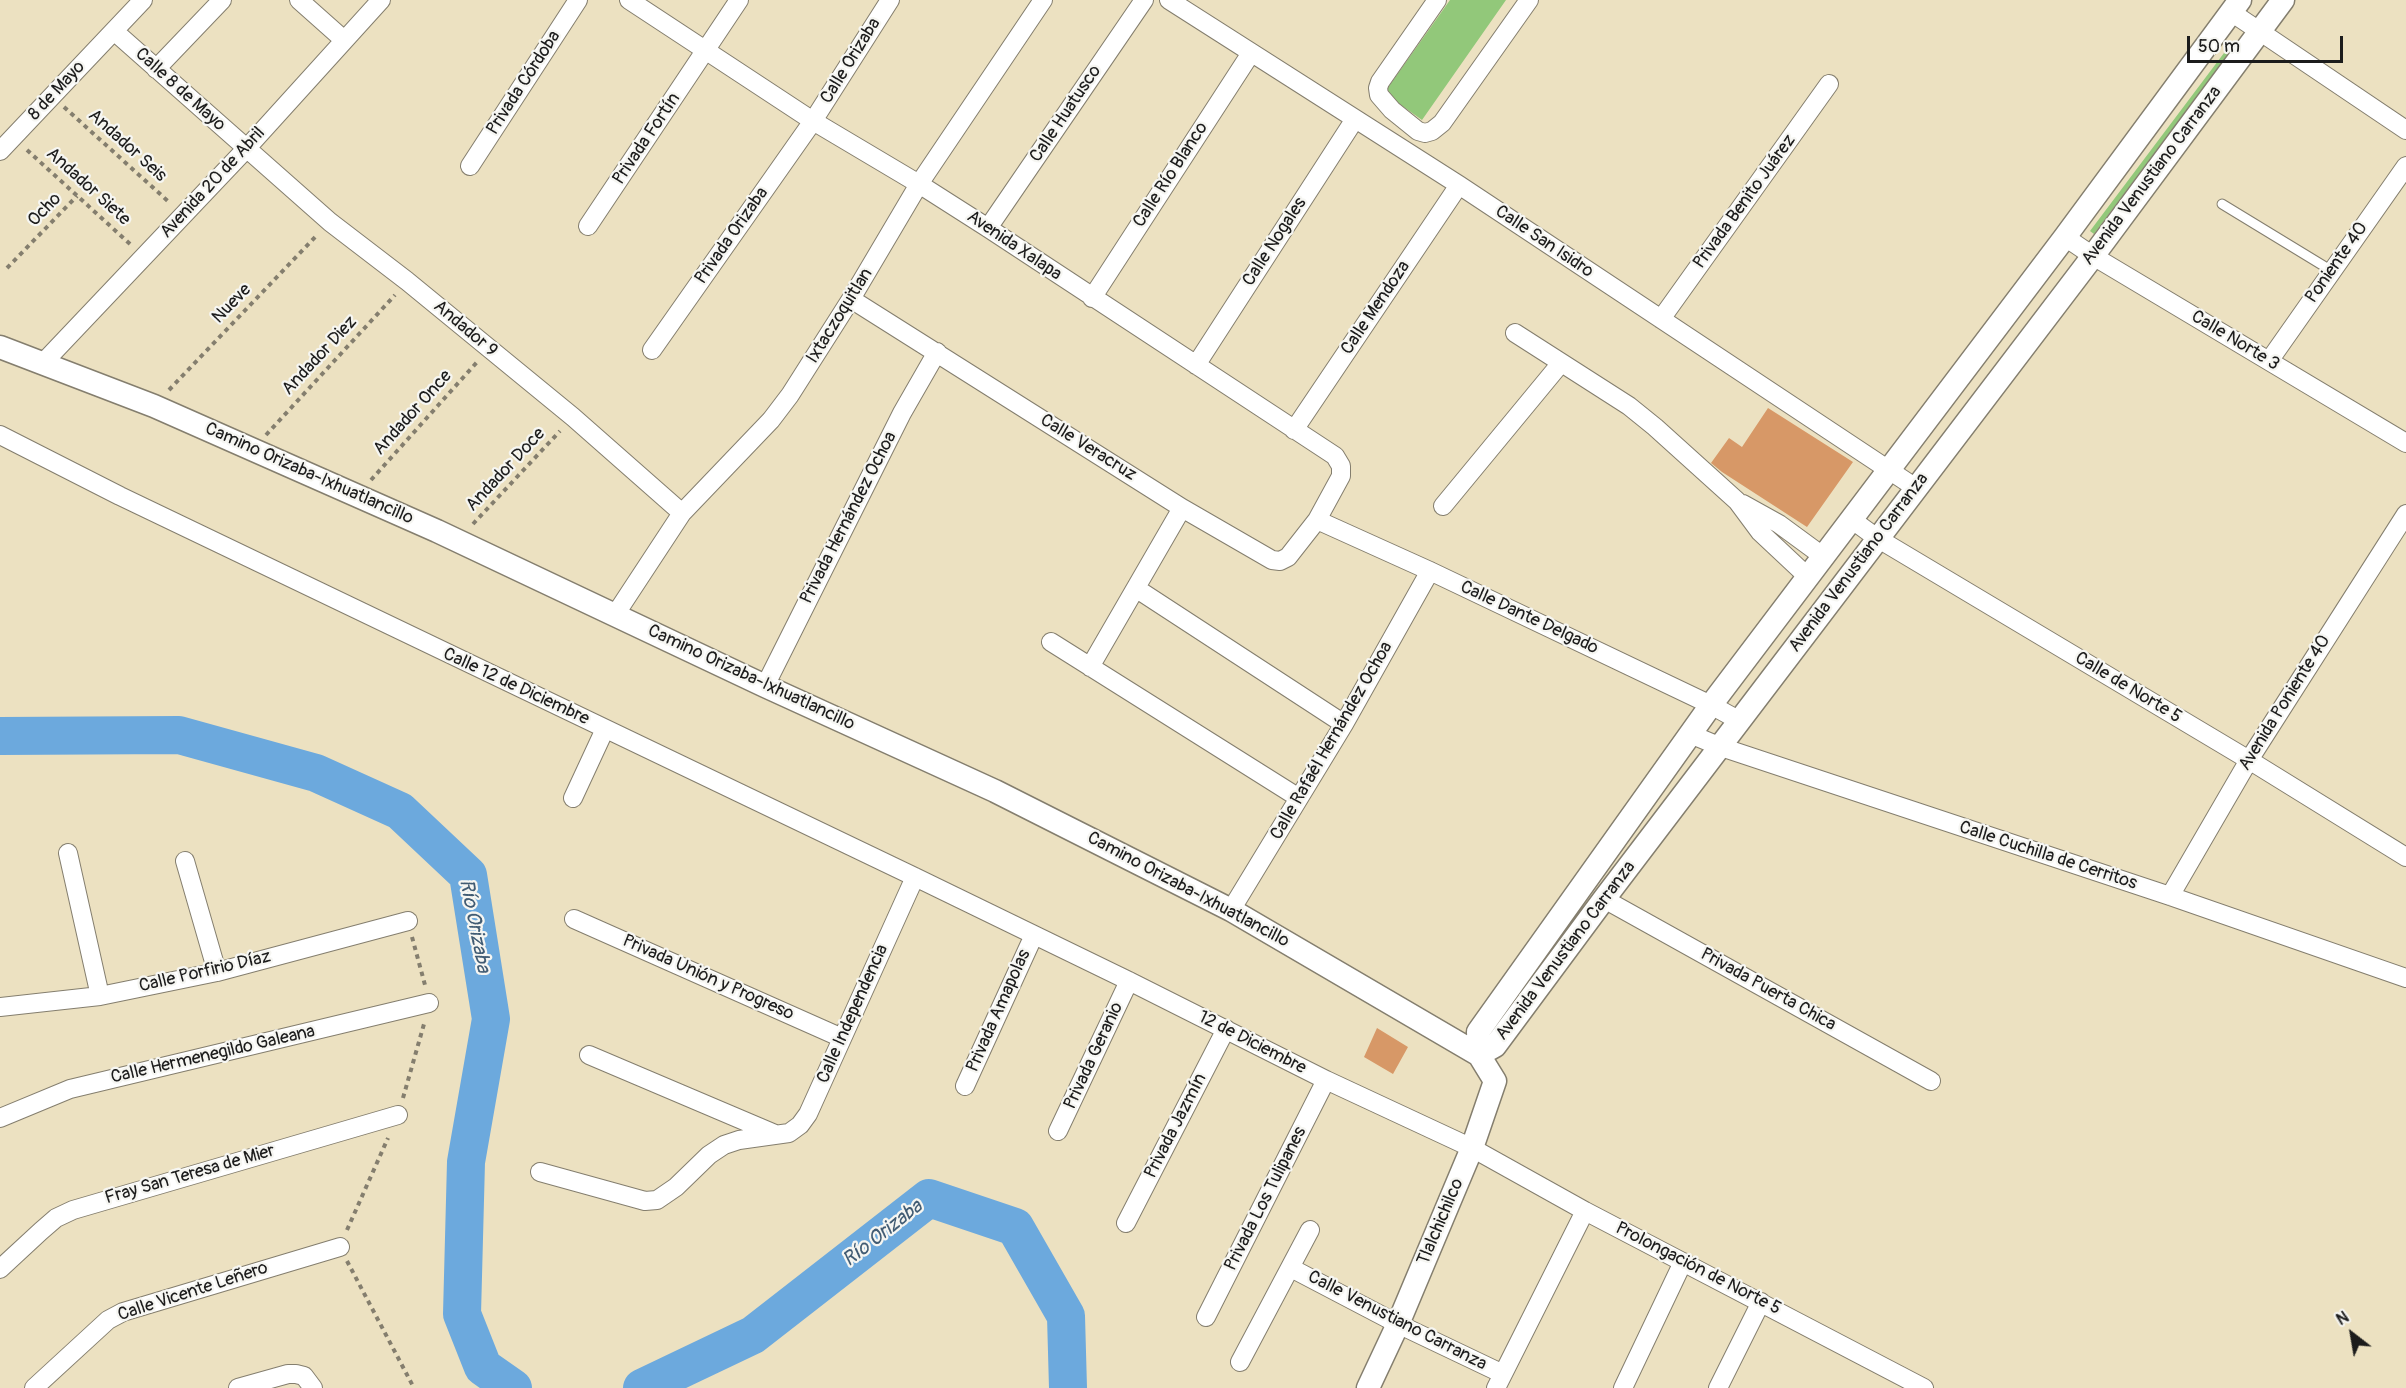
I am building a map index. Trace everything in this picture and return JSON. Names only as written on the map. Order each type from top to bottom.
[{"type":"street","name":"8 de Mayo","points":[[0,151],[143,0]]},
{"type":"street","points":[[156,69],[222,0]]},
{"type":"street","points":[[298,0],[344,40]]},
{"type":"street","name":"Avenida 20 de Abril","points":[[43,363],[246,149],[381,0]]},
{"type":"street","name":"Privada Córdoba","points":[[470,166],[578,0]]},
{"type":"street","name":"Avenida Xalapa","points":[[629,0],[813,121],[988,228],[1335,456],[1341,466],[1341,476],[1317,520]]},
{"type":"street","name":"Privada Fortín","points":[[588,226],[739,0]]},
{"type":"street","name":"Calle Orizaba","points":[[813,121],[890,0]]},
{"type":"street","name":"Ixtaczoquitlan","points":[[615,615],[682,513],[771,420],[790,394],[851,299],[919,184],[1043,0]]},
{"type":"street","name":"Calle Huatusco","points":[[988,228],[1144,0]]},
{"type":"street","name":"Calle San Isidro","points":[[1169,0],[1459,185],[1916,488]]},
{"type":"street","points":[[1437,0],[1378,88],[1379,95],[1392,110],[1418,131],[1425,133],[1432,131],[1442,123],[1529,0]]},
{"type":"street","name":"Avenida Venustiano Carranza","points":[[2235,6],[2065,237],[1690,734],[1478,1032],[1479,1055],[1495,1046],[1877,538],[2093,256],[2283,0]]},
{"type":"street","points":[[2235,6],[2260,31],[2406,130]]},
{"type":"street","name":"Calle 8 de Mayo","points":[[114,31],[246,149]]},
{"type":"street","name":"Calle Río Blanco","points":[[1092,298],[1251,53]]},
{"type":"street","name":"Privada Benito Juárez","points":[[1660,320],[1829,84]]},
{"type":"street","name":"Calle Nogales","points":[[1196,365],[1355,119]]},
{"type":"street","name":"Privada Orizaba","points":[[652,350],[813,121]]},
{"type":"street","name":"Andador 9","points":[[246,149],[330,222],[407,281],[573,417],[682,513]]},
{"type":"street","name":"Poniente 40","points":[[2269,360],[2406,166]]},
{"type":"street","name":"Calle Mendoza","points":[[1294,430],[1459,185]]},
{"type":"street","name":"Calle Norte 3","points":[[2065,237],[2406,443]]},
{"type":"street","name":"Calle Veracruz","points":[[851,299],[1182,508],[1278,562],[1288,557],[1317,520]]},
{"type":"street","points":[[1515,333],[1629,406],[1655,426],[1737,501],[1760,532],[1808,577]]},
{"type":"street","name":"Camino Orizaba-Ixhuatlancillo","points":[[0,347],[154,406],[459,540],[765,686],[995,791],[1231,910],[1479,1055]]},
{"type":"street","name":"Privada Hernández Ochoa","points":[[765,686],[902,413],[937,352]]},
{"type":"street","points":[[1443,506],[1561,363]]},
{"type":"street","name":"Calle 12 de Diciembre","points":[[0,435],[120,496],[1034,935]]},
{"type":"street","points":[[1737,501],[1779,524],[1824,557]]},
{"type":"street","points":[[1089,667],[1137,589],[1182,508]]},
{"type":"street","name":"Avenida Poniente 40","points":[[2170,896],[2249,760],[2406,514]]},
{"type":"street","name":"Calle de Norte 5","points":[[1851,519],[1877,538],[2249,760],[2406,857]]},
{"type":"street","name":"Calle Dante Delgado","points":[[1317,520],[1430,571],[1740,721]]},
{"type":"street","name":"Calle Rafaél Hernández Ochoa","points":[[1231,910],[1344,724],[1430,571]]},
{"type":"street","points":[[1137,589],[1344,724]]},
{"type":"street","points":[[1051,642],[1299,798]]},
{"type":"street","points":[[573,798],[605,729]]},
{"type":"street","name":"Calle Cuchilla de Cerritos","points":[[1690,734],[1721,747],[2170,896],[2406,978]]},
{"type":"street","points":[[68,853],[100,996]]},
{"type":"street","points":[[185,861],[217,972]]},
{"type":"street","name":"Calle Independencia","points":[[777,1135],[789,1133],[800,1125],[808,1114],[915,877]]},
{"type":"street","name":"Privada Puerta Chica","points":[[1604,899],[1931,1081]]},
{"type":"street","name":"Privada Unión y Progreso","points":[[574,919],[842,1038]]},
{"type":"street","name":"Calle Porfirio Díaz","points":[[0,1007],[100,996],[217,972],[408,921]]},
{"type":"street","name":"12 de Diciembre","points":[[1034,935],[1326,1080],[1472,1148]]},
{"type":"street","name":"Privada Amapolas","points":[[965,1086],[1034,935]]},
{"type":"street","name":"Privada Geranio","points":[[1058,1131],[1129,981]]},
{"type":"street","name":"Calle Hermenegildo Galeana","points":[[0,1118],[70,1089],[429,1003]]},
{"type":"street","name":"Privada Jazmín","points":[[1126,1223],[1226,1029]]},
{"type":"street","points":[[590,1055],[777,1135]]},
{"type":"street","name":"Tlalchichilco","points":[[1368,1388],[1398,1324],[1472,1148],[1495,1081],[1479,1055]]},
{"type":"street","name":"Privada Los Tulipanes","points":[[1206,1317],[1326,1080]]},
{"type":"street","name":"Fray San Teresa de Mier","points":[[0,1269],[41,1230],[73,1210],[398,1115]]},
{"type":"street","points":[[540,1172],[645,1202],[657,1200],[676,1187],[709,1155],[724,1145],[739,1140],[777,1135]]},
{"type":"street","name":"Prolongación de Norte 5","points":[[1472,1148],[1585,1211],[1761,1302],[1893,1381],[1924,1388]]},
{"type":"street","points":[[1499,1381],[1585,1211]]},
{"type":"street","points":[[1240,1362],[1310,1230]]},
{"type":"street","name":"Calle Vicente Leñero","points":[[34,1388],[108,1320],[123,1312],[340,1246]]},
{"type":"street","points":[[1623,1388],[1683,1262]]},
{"type":"street","name":"Calle Venustiano Carranza","points":[[1291,1268],[1398,1324],[1499,1381]]},
{"type":"street","points":[[1718,1388],[1761,1302]]},
{"type":"street","points":[[238,1388],[288,1374],[296,1374],[304,1376],[313,1388]]},
{"type":"lane","points":[[2222,204],[2332,271]]},
{"type":"path","name":"Andador Seis","points":[[53,97],[183,214]]},
{"type":"path","name":"Andador Siete","points":[[13,137],[144,256]]},
{"type":"path","name":"Ocho","points":[[6,268],[77,196]]},
{"type":"path","name":"Nueve","points":[[154,406],[330,222]]},
{"type":"path","name":"Andador Diez","points":[[252,449],[407,281]]},
{"type":"path","name":"Andador Once","points":[[357,495],[489,350]]},
{"type":"path","name":"Andador Doce","points":[[459,540],[573,417]]},
{"type":"path","points":[[408,921],[429,1003],[398,1115],[340,1246],[414,1388]]},
{"type":"green space","points":[[1450,0],[1506,0],[1422,120],[1384,93]]},
{"type":"green space","points":[[2224,53],[2228,55],[2094,234],[2090,231]]},
{"type":"building","points":[[1768,408],[1853,462],[1807,527],[1711,463],[1729,438],[1742,447]]},
{"type":"building","points":[[1377,1028],[1408,1047],[1393,1074],[1364,1057]]},
{"type":"waterway","name":"Río Orizaba","points":[[0,736],[179,735],[316,773],[400,811],[468,875],[491,1019],[466,1162],[462,1314],[483,1367],[513,1388]]},
{"type":"waterway","name":"Río Orizaba","points":[[642,1388],[753,1335],[929,1198],[1015,1227],[1066,1316],[1068,1388]]}]
